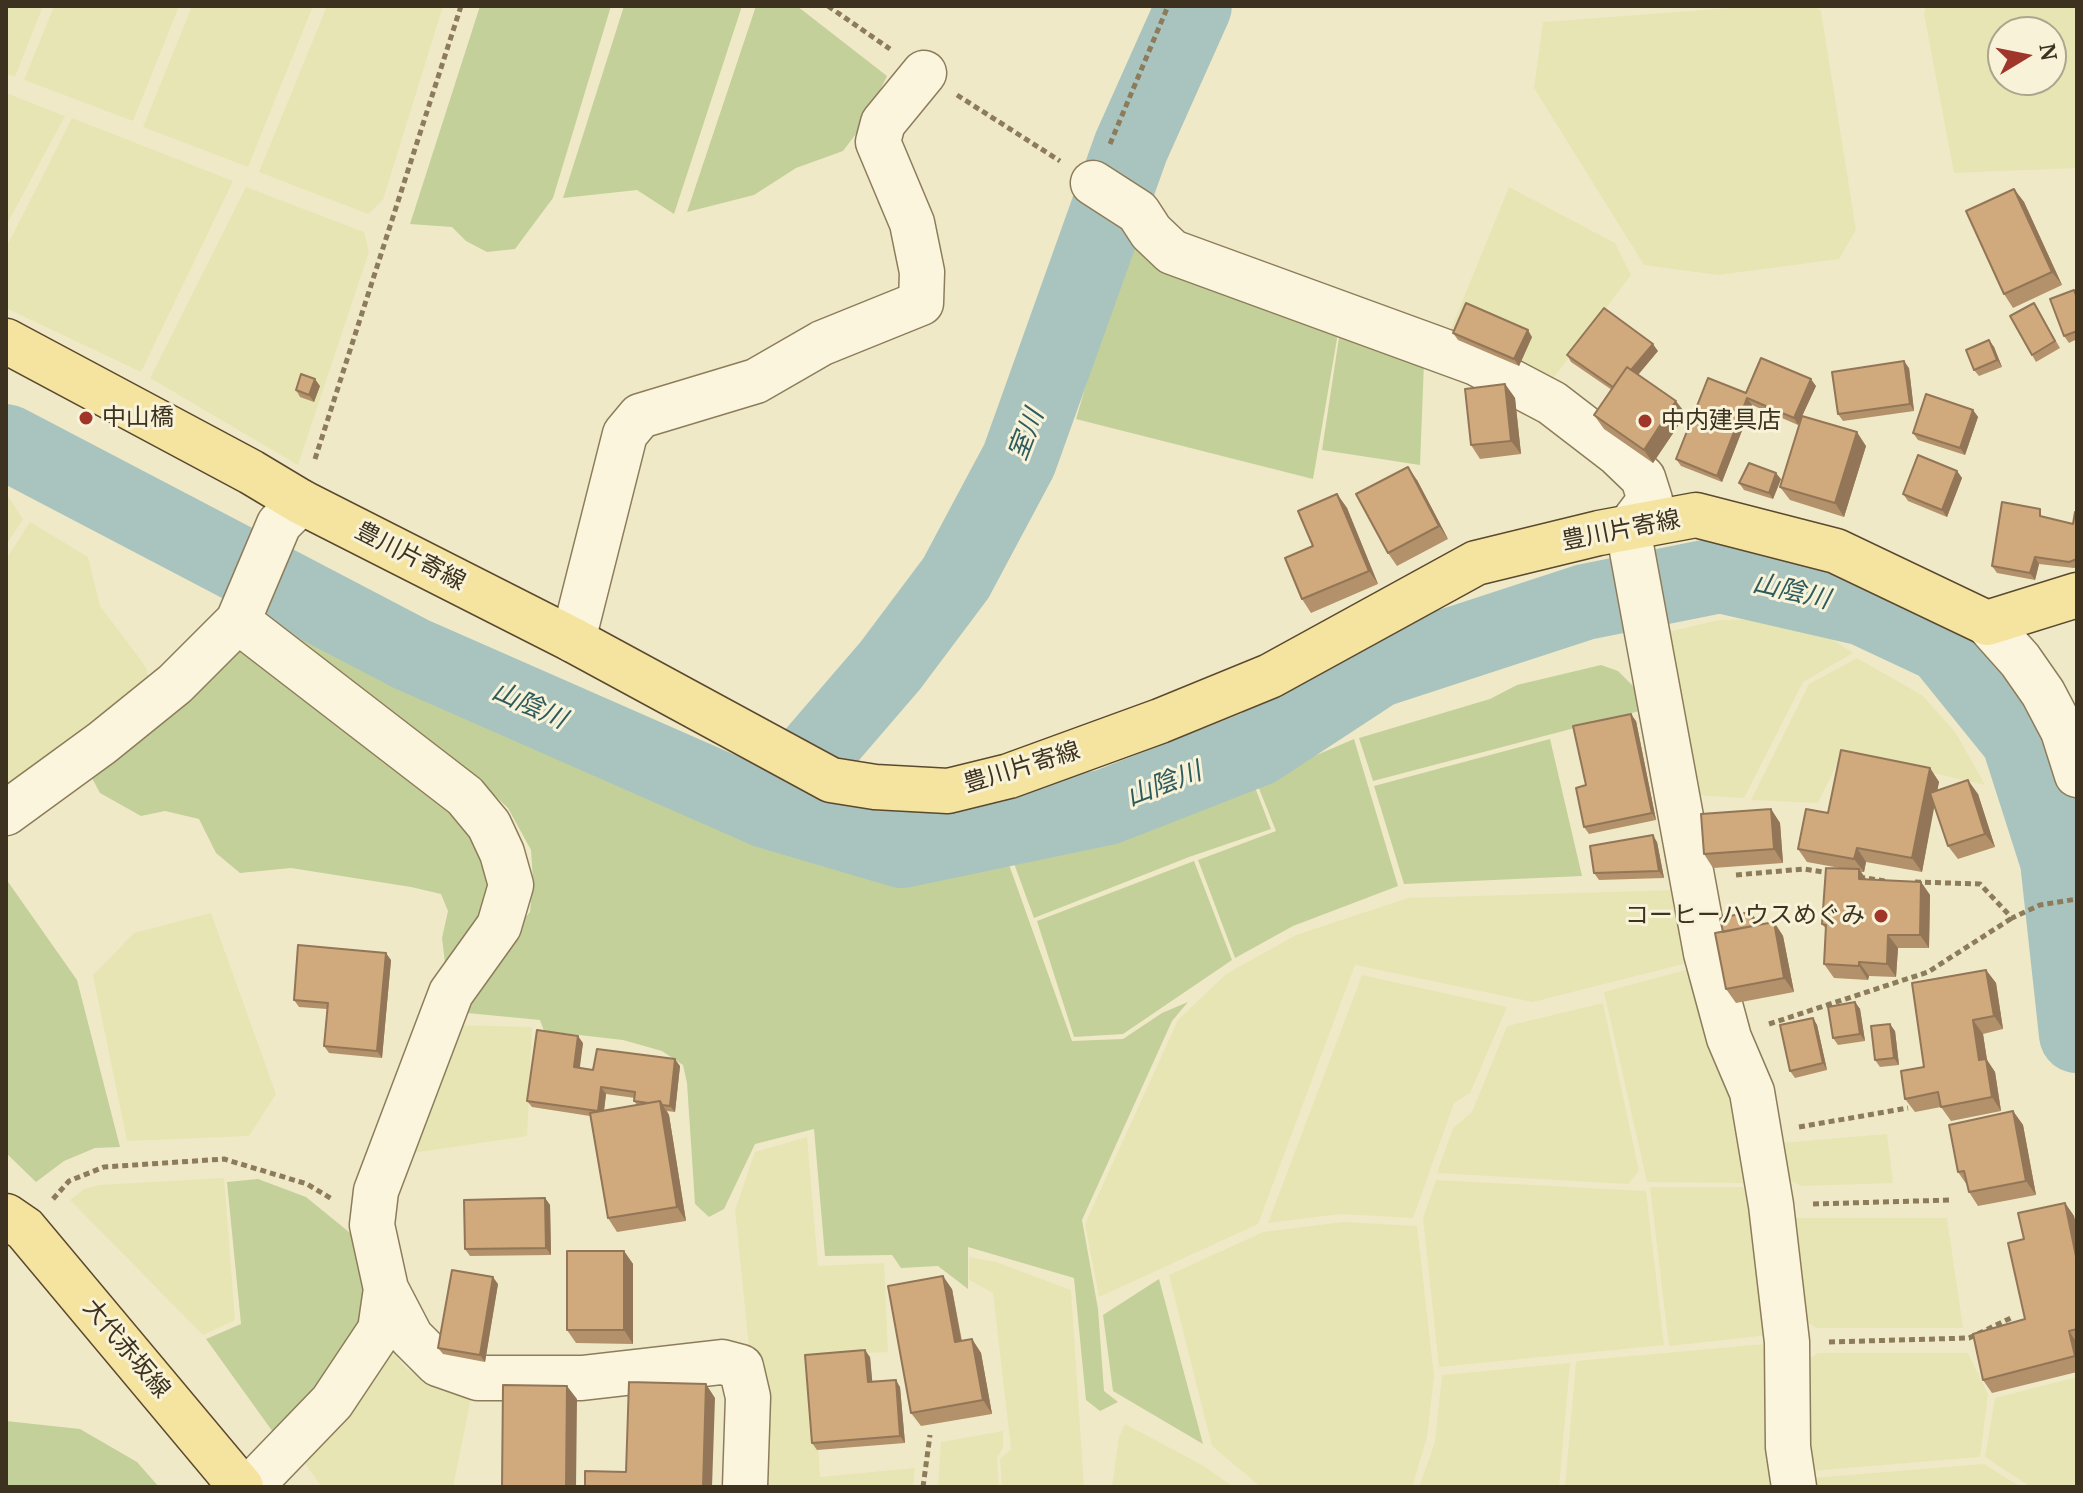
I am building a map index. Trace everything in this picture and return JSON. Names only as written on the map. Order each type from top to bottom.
[{"type":"main road","name":"豊川片寄線","points":[[6,341],[301,502],[573,640],[831,780],[875,787],[948,791],[1009,776],[1160,721],[1270,676],[1476,563],[1696,515],[1836,551],[1987,623]]},
{"type":"main road","points":[[1987,623],[2077,595]]},
{"type":"main road","name":"大代赤坂線","points":[[16,1222],[241,1487]]},
{"type":"street","points":[[573,640],[625,434],[640,416],[756,381],[822,343],[921,303],[922,272],[912,223],[878,142],[883,123],[924,73]]},
{"type":"street","points":[[1093,183],[1138,212],[1151,232],[1172,252],[1476,363],[1552,403],[1617,453],[1643,478],[1650,500],[1628,529],[1706,953],[1729,1038],[1752,1092],[1771,1205],[1787,1342],[1788,1447],[1794,1487]]},
{"type":"street","points":[[6,813],[102,743],[175,684],[241,614],[279,524],[301,502]]},
{"type":"street","points":[[241,614],[465,796],[489,825],[502,853],[511,885],[499,926],[451,993],[376,1191],[372,1225],[386,1289],[411,1337],[438,1364],[478,1378],[582,1378],[722,1362],[741,1367],[748,1397],[745,1487]]},
{"type":"street","points":[[1987,623],[2020,660],[2043,693],[2063,731],[2077,775]]},
{"type":"street","points":[[250,1487],[332,1402],[380,1330],[386,1289]]},
{"type":"path","points":[[301,502],[461,6]]},
{"type":"path","points":[[1093,183],[1168,6]]},
{"type":"path","points":[[1692,880],[1804,869],[1832,873]]},
{"type":"path","points":[[1846,875],[1887,881]]},
{"type":"path","points":[[1903,882],[1980,884],[2012,918]]},
{"type":"path","points":[[1729,1038],[1928,972],[2012,918],[2040,905],[2077,899]]},
{"type":"path","points":[[1759,1134],[1908,1108]]},
{"type":"path","points":[[16,1222],[69,1181],[104,1167],[224,1159],[307,1184],[372,1225]]},
{"type":"path","points":[[1771,1205],[1952,1200]]},
{"type":"path","points":[[1787,1342],[1969,1338],[2011,1318]]},
{"type":"path","points":[[923,1487],[930,1435]]},
{"type":"shaded area","points":[[6,6],[43,6],[15,77],[6,74]]},
{"type":"shaded area","points":[[54,6],[179,6],[133,121],[24,80]]},
{"type":"shaded area","points":[[192,6],[313,6],[248,167],[143,127]]},
{"type":"shaded area","points":[[327,6],[443,6],[383,200],[368,214],[259,172]]},
{"type":"shaded area","points":[[1757,6],[1813,6],[1821,11],[1856,230],[1839,259],[1718,275],[1644,265],[1534,88],[1543,22]]},
{"type":"shaded area","points":[[1926,6],[2077,6],[2077,168],[1954,173],[1924,14]]},
{"type":"shaded area","points":[[6,93],[65,116],[6,226]]},
{"type":"shaded area","points":[[72,118],[233,181],[141,372],[6,308],[6,248]]},
{"type":"shaded area","points":[[246,187],[364,232],[369,252],[298,465],[150,378]]},
{"type":"shaded area","points":[[1509,187],[1615,243],[1631,275],[1546,388],[1446,341]]},
{"type":"shaded area","points":[[6,493],[23,519],[6,545]]},
{"type":"shaded area","points":[[30,522],[88,557],[100,606],[146,667],[150,684],[6,786],[6,559]]},
{"type":"shaded area","points":[[1768,619],[1823,633],[1853,653],[1803,682],[1744,798],[1694,795],[1668,632],[1719,620]]},
{"type":"shaded area","points":[[1857,658],[1922,695],[1956,733],[1985,785],[1843,752],[1818,803],[1751,800],[1809,684]]},
{"type":"shaded area","points":[[1677,890],[1691,962],[1533,1002],[1355,965],[1258,1224],[1099,1297],[1085,1224],[1178,1020],[1226,974],[1296,935],[1408,898]]},
{"type":"shaded area","points":[[211,913],[276,1094],[249,1136],[127,1141],[93,975],[134,933]]},
{"type":"shaded area","points":[[1693,968],[1739,1096],[1745,1183],[1647,1182],[1604,992]]},
{"type":"shaded area","points":[[1362,975],[1507,1007],[1470,1093],[1454,1103],[1413,1218],[1340,1214],[1268,1223]]},
{"type":"shaded area","points":[[1603,1003],[1639,1171],[1628,1184],[1437,1173],[1453,1128],[1472,1112],[1507,1026]]},
{"type":"shaded area","points":[[451,1025],[532,1027],[527,1136],[399,1155]]},
{"type":"shaded area","points":[[1887,1134],[1893,1183],[1802,1186],[1784,1178],[1780,1143]]},
{"type":"shaded area","points":[[807,1137],[818,1266],[884,1263],[888,1352],[813,1356],[820,1477],[915,1468],[913,1487],[757,1487],[750,1357],[735,1210],[755,1152]]},
{"type":"shaded area","points":[[224,1178],[235,1320],[203,1335],[70,1200],[84,1189],[99,1185]]},
{"type":"shaded area","points":[[1436,1180],[1646,1191],[1664,1345],[1439,1367],[1423,1218]]},
{"type":"shaded area","points":[[1650,1187],[1744,1187],[1768,1335],[1669,1346]]},
{"type":"shaded area","points":[[1792,1218],[1947,1218],[1963,1328],[1816,1328],[1805,1320]]},
{"type":"shaded area","points":[[1343,1222],[1417,1226],[1434,1376],[1427,1437],[1412,1487],[1261,1487],[1212,1446],[1169,1275],[1263,1232]]},
{"type":"shaded area","points":[[969,1257],[996,1262],[1071,1290],[1084,1487],[1002,1487],[1000,1459],[1011,1449],[993,1293],[969,1280]]},
{"type":"shaded area","points":[[1765,1344],[1770,1465],[1775,1487],[1565,1487],[1576,1361]]},
{"type":"shaded area","points":[[390,1348],[406,1368],[432,1386],[471,1398],[453,1487],[322,1487],[303,1461]]},
{"type":"shaded area","points":[[1818,1353],[1968,1353],[1988,1394],[1980,1457],[1812,1471],[1807,1361]]},
{"type":"shaded area","points":[[1570,1363],[1559,1487],[1419,1487],[1435,1442],[1442,1375]]},
{"type":"shaded area","points":[[2077,1377],[2077,1487],[2031,1487],[1985,1457],[1995,1398]]},
{"type":"shaded area","points":[[1125,1424],[1204,1466],[1233,1487],[1112,1487],[1119,1437]]},
{"type":"shaded area","points":[[1003,1431],[1003,1448],[997,1458],[999,1487],[938,1487],[941,1442]]},
{"type":"shaded area","points":[[1984,1464],[2021,1487],[1812,1487],[1813,1478]]},
{"type":"green space","points":[[480,6],[611,6],[553,198],[515,249],[487,252],[466,241],[452,227],[410,224]]},
{"type":"green space","points":[[624,6],[742,6],[674,214],[637,190],[563,198]]},
{"type":"green space","points":[[756,6],[797,6],[887,76],[864,123],[843,151],[796,168],[754,195],[687,212]]},
{"type":"green space","points":[[1132,228],[1338,333],[1313,479],[1076,419]]},
{"type":"green space","points":[[1340,331],[1424,362],[1420,465],[1322,450]]},
{"type":"green space","points":[[268,607],[583,754],[753,824],[896,860],[1002,845],[1072,1041],[1123,1039],[1162,1013],[1188,1002],[1172,1021],[1082,1220],[1098,1309],[1104,1391],[1118,1402],[1100,1411],[1086,1400],[1074,1278],[968,1247],[968,1289],[938,1266],[901,1268],[892,1255],[825,1256],[814,1129],[755,1144],[724,1209],[709,1217],[695,1204],[687,1083],[683,1065],[662,1051],[623,1040],[544,1031],[540,1020],[457,1012],[530,912],[533,881],[531,850],[508,808],[476,778],[259,614]]},
{"type":"green space","points":[[240,636],[456,804],[500,893],[446,971],[442,938],[448,911],[441,894],[291,868],[240,873],[216,853],[199,819],[165,811],[141,816],[100,793],[87,769]]},
{"type":"green space","points":[[1601,665],[1618,671],[1646,699],[1647,709],[1373,781],[1359,738],[1490,699],[1517,685]]},
{"type":"green space","points":[[1354,739],[1398,886],[1293,926],[1235,958],[1198,860],[1276,831],[1256,781]]},
{"type":"green space","points":[[1550,739],[1582,876],[1404,884],[1374,786]]},
{"type":"green space","points":[[1253,782],[1271,829],[1189,857],[1034,918],[1008,847],[1170,814]]},
{"type":"green space","points":[[1194,861],[1232,960],[1123,1034],[1074,1037],[1037,921]]},
{"type":"green space","points":[[6,879],[77,980],[120,1147],[95,1148],[64,1161],[36,1182],[6,1153]]},
{"type":"green space","points":[[258,1179],[306,1197],[360,1241],[367,1289],[359,1335],[278,1439],[206,1339],[241,1324],[227,1182]]},
{"type":"green space","points":[[1159,1279],[1203,1444],[1113,1391],[1103,1315]]},
{"type":"green space","points":[[6,1421],[80,1429],[137,1462],[159,1487],[6,1487]]},
{"type":"building","points":[[2014,189],[2052,272],[2004,294],[1966,211]]},
{"type":"building","points":[[2074,290],[2077,298],[2077,331],[2064,336],[2050,299]]},
{"type":"building","points":[[1466,303],[1528,330],[1514,359],[1453,333]]},
{"type":"building","points":[[2034,303],[2055,341],[2032,355],[2010,316]]},
{"type":"building","points":[[1604,308],[1653,344],[1631,370],[1627,367],[1613,387],[1567,355]]},
{"type":"building","points":[[1989,340],[1997,360],[1974,370],[1966,350]]},
{"type":"building","points":[[1761,358],[1811,379],[1794,418],[1747,398],[1717,476],[1676,459],[1708,378],[1746,393]]},
{"type":"building","points":[[1904,361],[1910,404],[1838,414],[1832,372]]},
{"type":"building","name":"中内建具店","points":[[1627,367],[1676,401],[1644,450],[1594,415]]},
{"type":"building","points":[[301,374],[315,379],[309,395],[296,390]]},
{"type":"building","points":[[1505,384],[1511,441],[1471,445],[1465,389]]},
{"type":"building","points":[[1926,394],[1973,410],[1960,448],[1913,433]]},
{"type":"building","points":[[1802,416],[1857,432],[1835,503],[1780,487]]},
{"type":"building","points":[[1918,455],[1957,471],[1942,510],[1903,494]]},
{"type":"building","points":[[1749,463],[1776,473],[1769,493],[1739,483]]},
{"type":"building","points":[[1408,467],[1439,526],[1388,553],[1356,494]]},
{"type":"building","points":[[1337,494],[1369,571],[1302,599],[1285,558],[1313,546],[1298,511]]},
{"type":"building","points":[[2002,502],[2040,509],[2040,516],[2073,524],[2077,512],[2077,559],[2069,562],[2035,557],[2030,573],[1992,566]]},
{"type":"building","points":[[1631,714],[1652,813],[1584,827],[1576,788],[1586,785],[1573,726]]},
{"type":"building","points":[[1841,750],[1930,768],[1912,858],[1857,848],[1854,859],[1798,849],[1806,809],[1828,813]]},
{"type":"building","points":[[1968,780],[1985,834],[1948,846],[1930,793]]},
{"type":"building","points":[[1771,809],[1774,849],[1704,854],[1701,814]]},
{"type":"building","points":[[1653,835],[1659,871],[1594,873],[1590,846]]},
{"type":"building","name":"コーヒーハウスめぐみ","points":[[1826,868],[1859,869],[1859,879],[1921,882],[1920,935],[1888,935],[1887,964],[1824,964],[1826,925],[1822,924]]},
{"type":"building","points":[[1750,912],[1753,926],[1723,932],[1720,918]]},
{"type":"building","points":[[1774,922],[1784,978],[1726,989],[1715,933]]},
{"type":"building","points":[[298,945],[386,953],[377,1051],[324,1046],[328,1003],[294,1000]]},
{"type":"building","points":[[1986,970],[1994,1016],[1973,1020],[1979,1060],[1986,1059],[1992,1097],[1941,1107],[1938,1092],[1905,1099],[1901,1071],[1924,1067],[1912,983]]},
{"type":"building","points":[[1855,1002],[1860,1034],[1833,1038],[1828,1007]]},
{"type":"building","points":[[1813,1018],[1823,1063],[1790,1071],[1780,1025]]},
{"type":"building","points":[[1890,1024],[1894,1058],[1875,1060],[1871,1026]]},
{"type":"building","points":[[537,1030],[578,1036],[574,1067],[593,1070],[597,1049],[675,1059],[670,1106],[662,1105],[660,1101],[634,1101],[635,1092],[601,1087],[598,1111],[527,1101]]},
{"type":"building","points":[[660,1101],[677,1207],[608,1218],[590,1113]]},
{"type":"building","points":[[2013,1111],[2026,1181],[1969,1192],[1964,1171],[1958,1172],[1949,1125]]},
{"type":"building","points":[[545,1198],[546,1248],[465,1249],[464,1200]]},
{"type":"building","points":[[2065,1203],[2077,1261],[2077,1329],[2069,1331],[2075,1356],[1983,1380],[1973,1334],[2025,1319],[2008,1243],[2024,1239],[2018,1213]]},
{"type":"building","points":[[567,1251],[624,1251],[624,1330],[567,1330]]},
{"type":"building","points":[[452,1270],[493,1277],[480,1355],[438,1348]]},
{"type":"building","points":[[943,1276],[955,1342],[972,1339],[983,1400],[911,1413],[888,1286]]},
{"type":"building","points":[[865,1350],[868,1382],[896,1380],[900,1436],[812,1443],[805,1355]]},
{"type":"building","points":[[629,1382],[706,1384],[703,1487],[585,1487],[585,1471],[626,1472]]},
{"type":"building","points":[[503,1385],[567,1386],[566,1487],[502,1487]]},
{"type":"waterway","name":"室川","points":[[766,810],[890,666],[956,578],[1019,460],[1131,147],[1194,6]]},
{"type":"waterway","name":"山陰川","points":[[6,442],[411,654],[766,810],[902,850],[1107,807],[1258,748],[1377,670],[1585,602],[1720,575],[1864,608],[1943,645],[2019,739],[2058,861],[2077,1035]]},
{"type":"place","name":"中山橋","points":[[86,418]]},
{"type":"place","name":"中内建具店","points":[[1645,421]]},
{"type":"place","name":"コーヒーハウスめぐみ","points":[[1881,916]]}]
